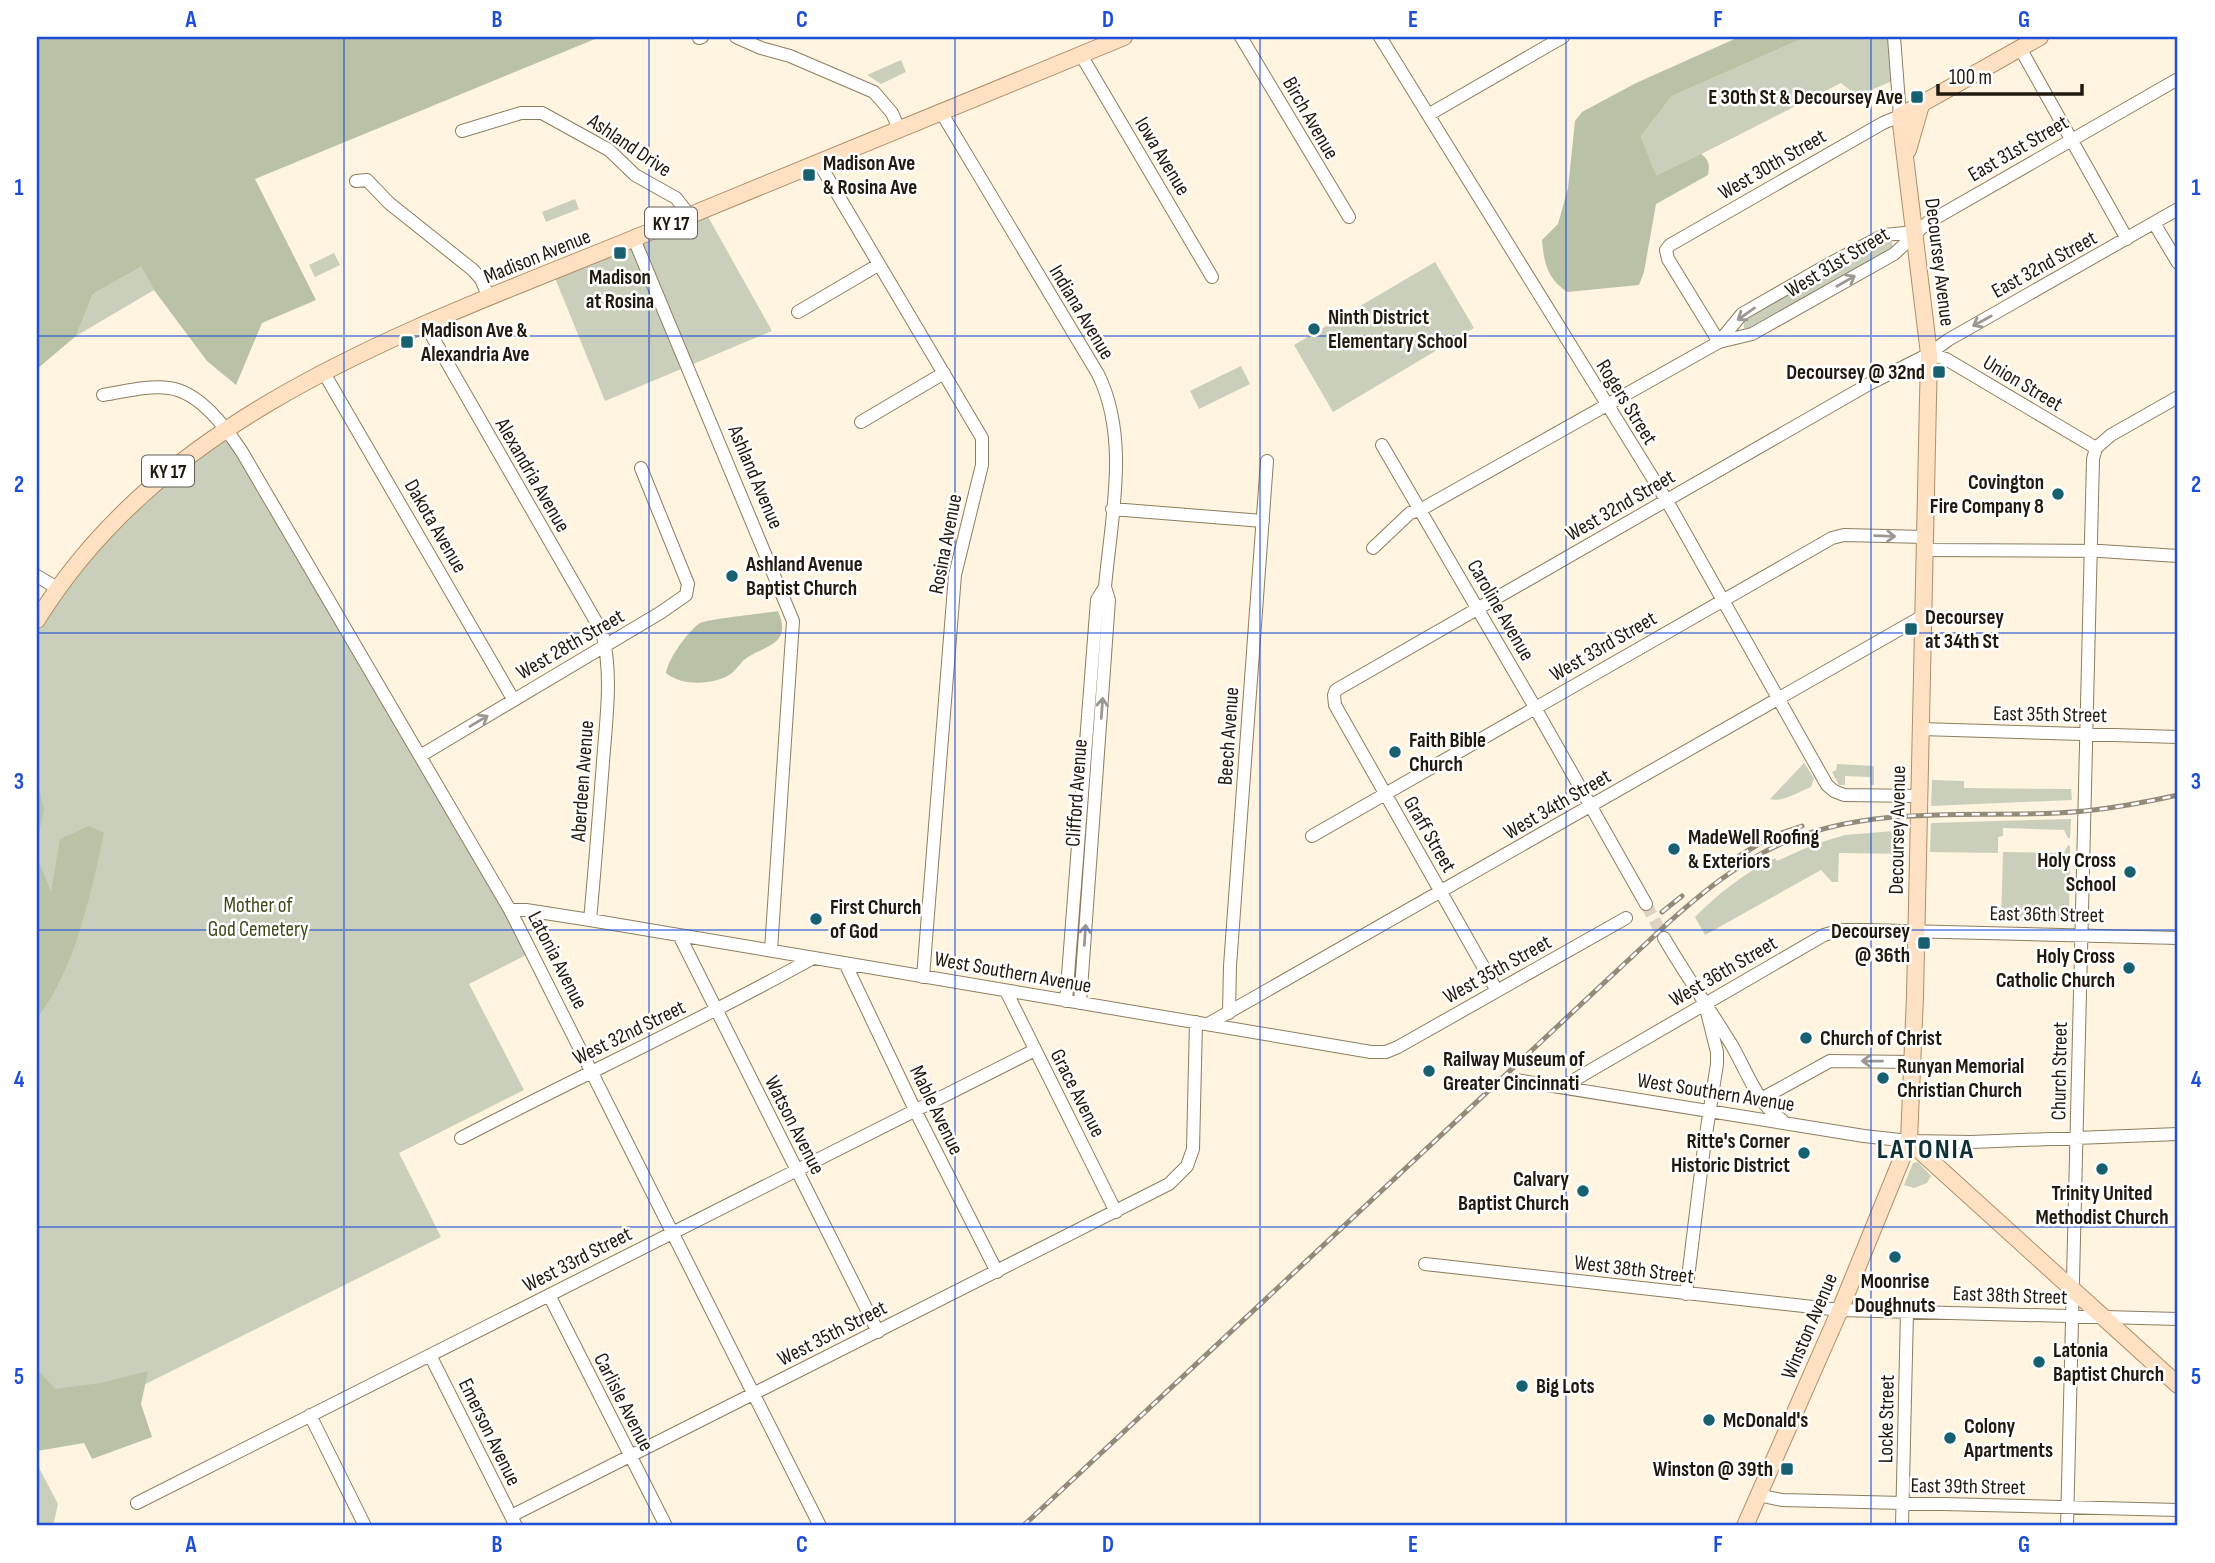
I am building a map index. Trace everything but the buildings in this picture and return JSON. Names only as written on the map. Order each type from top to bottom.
[{"type":"main road","name":"Madison Avenue","points":[[37,620],[57,588],[106,528],[189,456],[252,413],[376,345],[1124,37]]},
{"type":"main road","points":[[1900,116],[2040,37]]},
{"type":"main road","name":"Decoursey Avenue","points":[[1906,158],[1921,105]]},
{"type":"main road","name":"Decoursey Avenue","points":[[1900,116],[1929,354],[1909,1141]]},
{"type":"main road","points":[[1909,1141],[2178,1385]]},
{"type":"main road","name":"Winston Avenue","points":[[1745,1526],[1840,1310],[1909,1141]]},
{"type":"street","points":[[736,37],[790,56],[874,92],[892,113],[899,129]]},
{"type":"street","name":"Birch Avenue","points":[[1241,37],[1349,217]]},
{"type":"street","name":"Rogers Street","points":[[1380,37],[1667,501],[1827,785],[1834,792],[1844,795],[1919,796]]},
{"type":"street","points":[[1428,115],[1545,41],[1563,37]]},
{"type":"street","name":"Decoursey Avenue","points":[[1894,37],[1900,116]]},
{"type":"street","points":[[2020,48],[2127,239]]},
{"type":"street","name":"Iowa Avenue","points":[[1081,55],[1212,276]]},
{"type":"street","name":"East 31st Street","points":[[1915,232],[2178,79]]},
{"type":"street","name":"Indiana Avenue","points":[[941,112],[1103,386],[1111,409],[1115,443],[1108,554]]},
{"type":"street","name":"Ashland Drive","points":[[462,131],[521,113],[542,113],[586,136],[618,157],[635,175],[676,198],[690,216]]},
{"type":"street","name":"West 30th Street","points":[[1719,342],[1668,259],[1666,250],[1670,245],[1882,123],[1900,116]]},
{"type":"street","name":"Rosina Avenue","points":[[819,163],[979,430],[983,447],[979,479],[955,575],[923,976]]},
{"type":"street","points":[[356,181],[367,180],[389,203],[473,270],[481,279],[489,298]]},
{"type":"street","name":"East 32nd Street","points":[[1929,354],[1948,340],[2178,209]]},
{"type":"street","points":[[2154,223],[2178,263]]},
{"type":"street","name":"West 31st Street","points":[[1719,342],[1742,314],[1829,264],[1884,234],[1915,232]]},
{"type":"street","name":"West 31st Street","points":[[1373,548],[1410,513],[1420,510],[1719,342],[1752,334],[1894,254],[1915,232]]},
{"type":"street","name":"Ashland Avenue","points":[[634,239],[793,621],[771,950]]},
{"type":"street","points":[[798,312],[878,265]]},
{"type":"street","name":"Alexandria Avenue","points":[[425,324],[601,632],[605,645]]},
{"type":"street","name":"Union Street","points":[[1929,354],[1946,359],[2096,448]]},
{"type":"street","name":"West 32nd Street","points":[[1334,695],[1342,686],[1869,384],[1929,354]]},
{"type":"street","name":"Dakota Avenue","points":[[324,373],[513,699]]},
{"type":"street","points":[[861,422],[944,373]]},
{"type":"street","name":"Latonia Avenue","points":[[103,395],[150,387],[169,387],[182,391],[200,403],[228,430],[510,910],[821,1526]]},
{"type":"street","points":[[2096,448],[2111,435],[2178,397]]},
{"type":"street","name":"Caroline Avenue","points":[[1382,446],[1535,707],[1646,904]]},
{"type":"street","name":"Church Street","points":[[2067,1526],[2080,934],[2093,458],[2096,448]]},
{"type":"street","name":"Beech Avenue","points":[[1229,1013],[1230,966],[1266,461]]},
{"type":"street","name":"West 28th Street","points":[[420,756],[686,595],[688,584],[640,468]]},
{"type":"street","points":[[1112,509],[1263,521]]},
{"type":"street","name":"West 33rd Street","points":[[1312,836],[1832,538],[1844,535],[1925,544],[2178,556]]},
{"type":"street","name":"Clifford Avenue","points":[[1080,1003],[1109,600],[1105,587],[1108,554]]},
{"type":"street","points":[[37,576],[57,588]]},
{"type":"street","name":"Clifford Avenue","points":[[1066,1001],[1097,600],[1105,587]]},
{"type":"street","name":"West 34th Street","points":[[1202,1023],[1229,1013],[1923,616]]},
{"type":"street","name":"Aberdeen Avenue","points":[[590,920],[605,728],[608,671],[605,645]]},
{"type":"street","name":"Graff Street","points":[[1334,695],[1335,705],[1497,991]]},
{"type":"street","name":"East 35th Street","points":[[1920,729],[2178,737]]},
{"type":"street","name":"West Southern Avenue","points":[[510,910],[590,920],[1356,1050],[1385,1052]]},
{"type":"street","name":"West 35th Street","points":[[1385,1052],[1626,918]]},
{"type":"street","name":"East 36th Street","points":[[1915,930],[2178,938]]},
{"type":"street","name":"West 36th Street","points":[[1563,1087],[1836,931],[1915,930]]},
{"type":"street","name":"Watson Avenue","points":[[679,935],[878,1332]]},
{"type":"street","points":[[1664,938],[1769,1110],[1786,1122]]},
{"type":"street","name":"West 32nd Street","points":[[461,1138],[716,1010],[813,958]]},
{"type":"street","name":"Mable Avenue","points":[[845,963],[997,1272]]},
{"type":"street","name":"Grace Avenue","points":[[1006,991],[1116,1212]]},
{"type":"street","points":[[1686,1294],[1717,1064],[1717,1052],[1705,1004]]},
{"type":"street","name":"West 35th Street","points":[[513,1521],[629,1455],[1169,1184],[1187,1166],[1193,1149],[1202,1023]]},
{"type":"street","name":"West 33rd Street","points":[[137,1503],[1035,1050]]},
{"type":"street","points":[[1717,1064],[1727,1061],[1745,1070]]},
{"type":"street","points":[[1739,1115],[1748,1108],[1758,1093],[1830,1061],[1913,1062]]},
{"type":"street","name":"West Southern Avenue","points":[[1516,1080],[1909,1141],[1970,1142],[2178,1134]]},
{"type":"street","name":"West 38th Street","points":[[1425,1264],[1840,1310]]},
{"type":"street","name":"Carlisle Avenue","points":[[549,1295],[666,1526]]},
{"type":"street","name":"East 38th Street","points":[[1840,1310],[2178,1318]]},
{"type":"street","name":"Locke Street","points":[[1902,1526],[1907,1312]]},
{"type":"street","name":"Emerson Avenue","points":[[430,1355],[513,1521]]},
{"type":"street","points":[[310,1415],[365,1526]]},
{"type":"street","name":"East 39th Street","points":[[1758,1494],[1782,1500],[2178,1510]]},
{"type":"green space","points":[[37,37],[600,37],[255,179],[316,300],[262,323],[236,385],[207,361],[154,290],[141,267],[93,294],[76,336],[37,369]]},
{"type":"green space","points":[[1739,37],[1806,37],[1672,96],[1641,136],[1656,176],[1701,154],[1708,163],[1708,175],[1656,204],[1644,272],[1639,285],[1567,292],[1555,281],[1548,269],[1542,240],[1558,224],[1568,188],[1575,121],[1582,112],[1636,83]]},
{"type":"green space","points":[[1806,37],[1894,37],[1897,79],[1857,96],[1841,83],[1656,177],[1641,136],[1672,96]]},
{"type":"green space","points":[[901,60],[906,72],[881,84],[867,75]]},
{"type":"green space","points":[[575,199],[579,209],[546,222],[542,212]]},
{"type":"green space","points":[[707,215],[772,331],[605,401],[555,278]]},
{"type":"green space","points":[[1891,239],[1893,248],[1755,328],[1744,328],[1744,319],[1882,240]]},
{"type":"green space","points":[[334,253],[340,265],[315,277],[309,265]]},
{"type":"green space","points":[[1435,262],[1474,328],[1333,412],[1294,345]]},
{"type":"green space","points":[[141,267],[154,290],[76,336],[93,294]]},
{"type":"green space","points":[[1241,366],[1250,384],[1199,409],[1190,391]]},
{"type":"green space","name":"Mother of God Cemetery","points":[[227,430],[532,952],[469,984],[524,1090],[399,1153],[441,1237],[37,1438],[37,620],[78,561]]},
{"type":"green space","points":[[778,611],[782,630],[776,642],[746,659],[725,677],[699,683],[681,681],[666,673],[679,646],[700,623]]},
{"type":"green space","points":[[1804,763],[1814,778],[1811,787],[1785,798],[1770,799]]},
{"type":"green space","points":[[1837,764],[1874,766],[1874,785],[1870,785],[1870,777],[1845,776],[1845,785],[1839,785],[1832,772],[1836,770]]},
{"type":"green space","points":[[37,779],[44,810],[37,842]]},
{"type":"green space","points":[[1932,780],[1964,781],[1964,788],[2071,789],[2072,800],[1931,806]]},
{"type":"green space","points":[[2071,819],[2070,838],[2064,830],[2003,828],[2003,836],[1998,837],[1998,853],[1930,852],[1931,823]]},
{"type":"green space","points":[[89,826],[104,833],[87,905],[62,977],[37,1018],[37,857],[51,892],[60,839]]},
{"type":"green space","points":[[1906,830],[1905,854],[1839,853],[1838,882],[1832,882],[1821,870],[1705,935],[1695,917],[1732,884],[1775,858],[1777,861],[1815,844],[1845,835]]},
{"type":"green space","points":[[2068,845],[2070,856],[2062,856],[2062,864],[2070,864],[2069,912],[2061,914],[2058,922],[2001,921],[2003,852],[2064,853]]},
{"type":"green space","points":[[1918,1162],[1931,1176],[1927,1183],[1914,1188],[1904,1185],[1913,1163]]},
{"type":"green space","points":[[37,1369],[55,1389],[101,1383],[148,1371],[141,1404],[152,1437],[92,1459],[84,1443],[37,1451]]},
{"type":"green space","points":[[37,1464],[58,1504],[53,1526],[37,1526]]},
{"type":"tunnel","points":[[1646,904],[1664,938]]},
{"type":"railway","points":[[1023,1526],[1668,923],[1710,887],[1740,866],[1790,840],[1855,822],[1922,815],[2073,812],[2118,807],[2178,795]]},
{"type":"railway","points":[[1728,863],[1770,837],[1802,826]]},
{"type":"railway","points":[[1662,912],[1682,896]]},
{"type":"place","name":"E 30th St & Decoursey Ave","points":[[1917,97]]},
{"type":"place","name":"Madison Ave & Rosina Ave","points":[[809,175]]},
{"type":"place","name":"Madison at Rosina","points":[[620,253]]},
{"type":"place","name":"Ninth District Elementary School","points":[[1314,329]]},
{"type":"place","name":"Madison Ave & Alexandria Ave","points":[[407,342]]},
{"type":"place","name":"Decoursey @ 32nd","points":[[1939,372]]},
{"type":"place","name":"Covington Fire Company 8","points":[[2058,494]]},
{"type":"place","name":"Ashland Avenue Baptist Church","points":[[732,576]]},
{"type":"place","name":"Decoursey at 34th St","points":[[1911,629]]},
{"type":"place","name":"Faith Bible Church","points":[[1395,752]]},
{"type":"place","name":"MadeWell Roofing & Exteriors","points":[[1674,849]]},
{"type":"place","name":"Holy Cross School","points":[[2130,872]]},
{"type":"place","name":"First Church of God","points":[[816,919]]},
{"type":"place","name":"Decoursey @ 36th","points":[[1924,943]]},
{"type":"place","name":"Holy Cross Catholic Church","points":[[2129,968]]},
{"type":"place","name":"Church of Christ","points":[[1806,1038]]},
{"type":"place","name":"Railway Museum of Greater Cincinnati","points":[[1429,1071]]},
{"type":"place","name":"Runyan Memorial Christian Church","points":[[1883,1078]]},
{"type":"place","name":"Ritte's Corner Historic District","points":[[1804,1153]]},
{"type":"place","name":"Trinity United Methodist Church","points":[[2102,1169]]},
{"type":"place","name":"Calvary Baptist Church","points":[[1583,1191]]},
{"type":"place","name":"Moonrise Doughnuts","points":[[1895,1257]]},
{"type":"place","name":"Latonia Baptist Church","points":[[2039,1362]]},
{"type":"place","name":"Big Lots","points":[[1522,1386]]},
{"type":"place","name":"McDonald's","points":[[1709,1420]]},
{"type":"place","name":"Colony Apartments","points":[[1950,1438]]},
{"type":"place","name":"Winston @ 39th","points":[[1787,1469]]},
{"type":"district","name":"LATONIA","points":[[1926,1148]]}]
